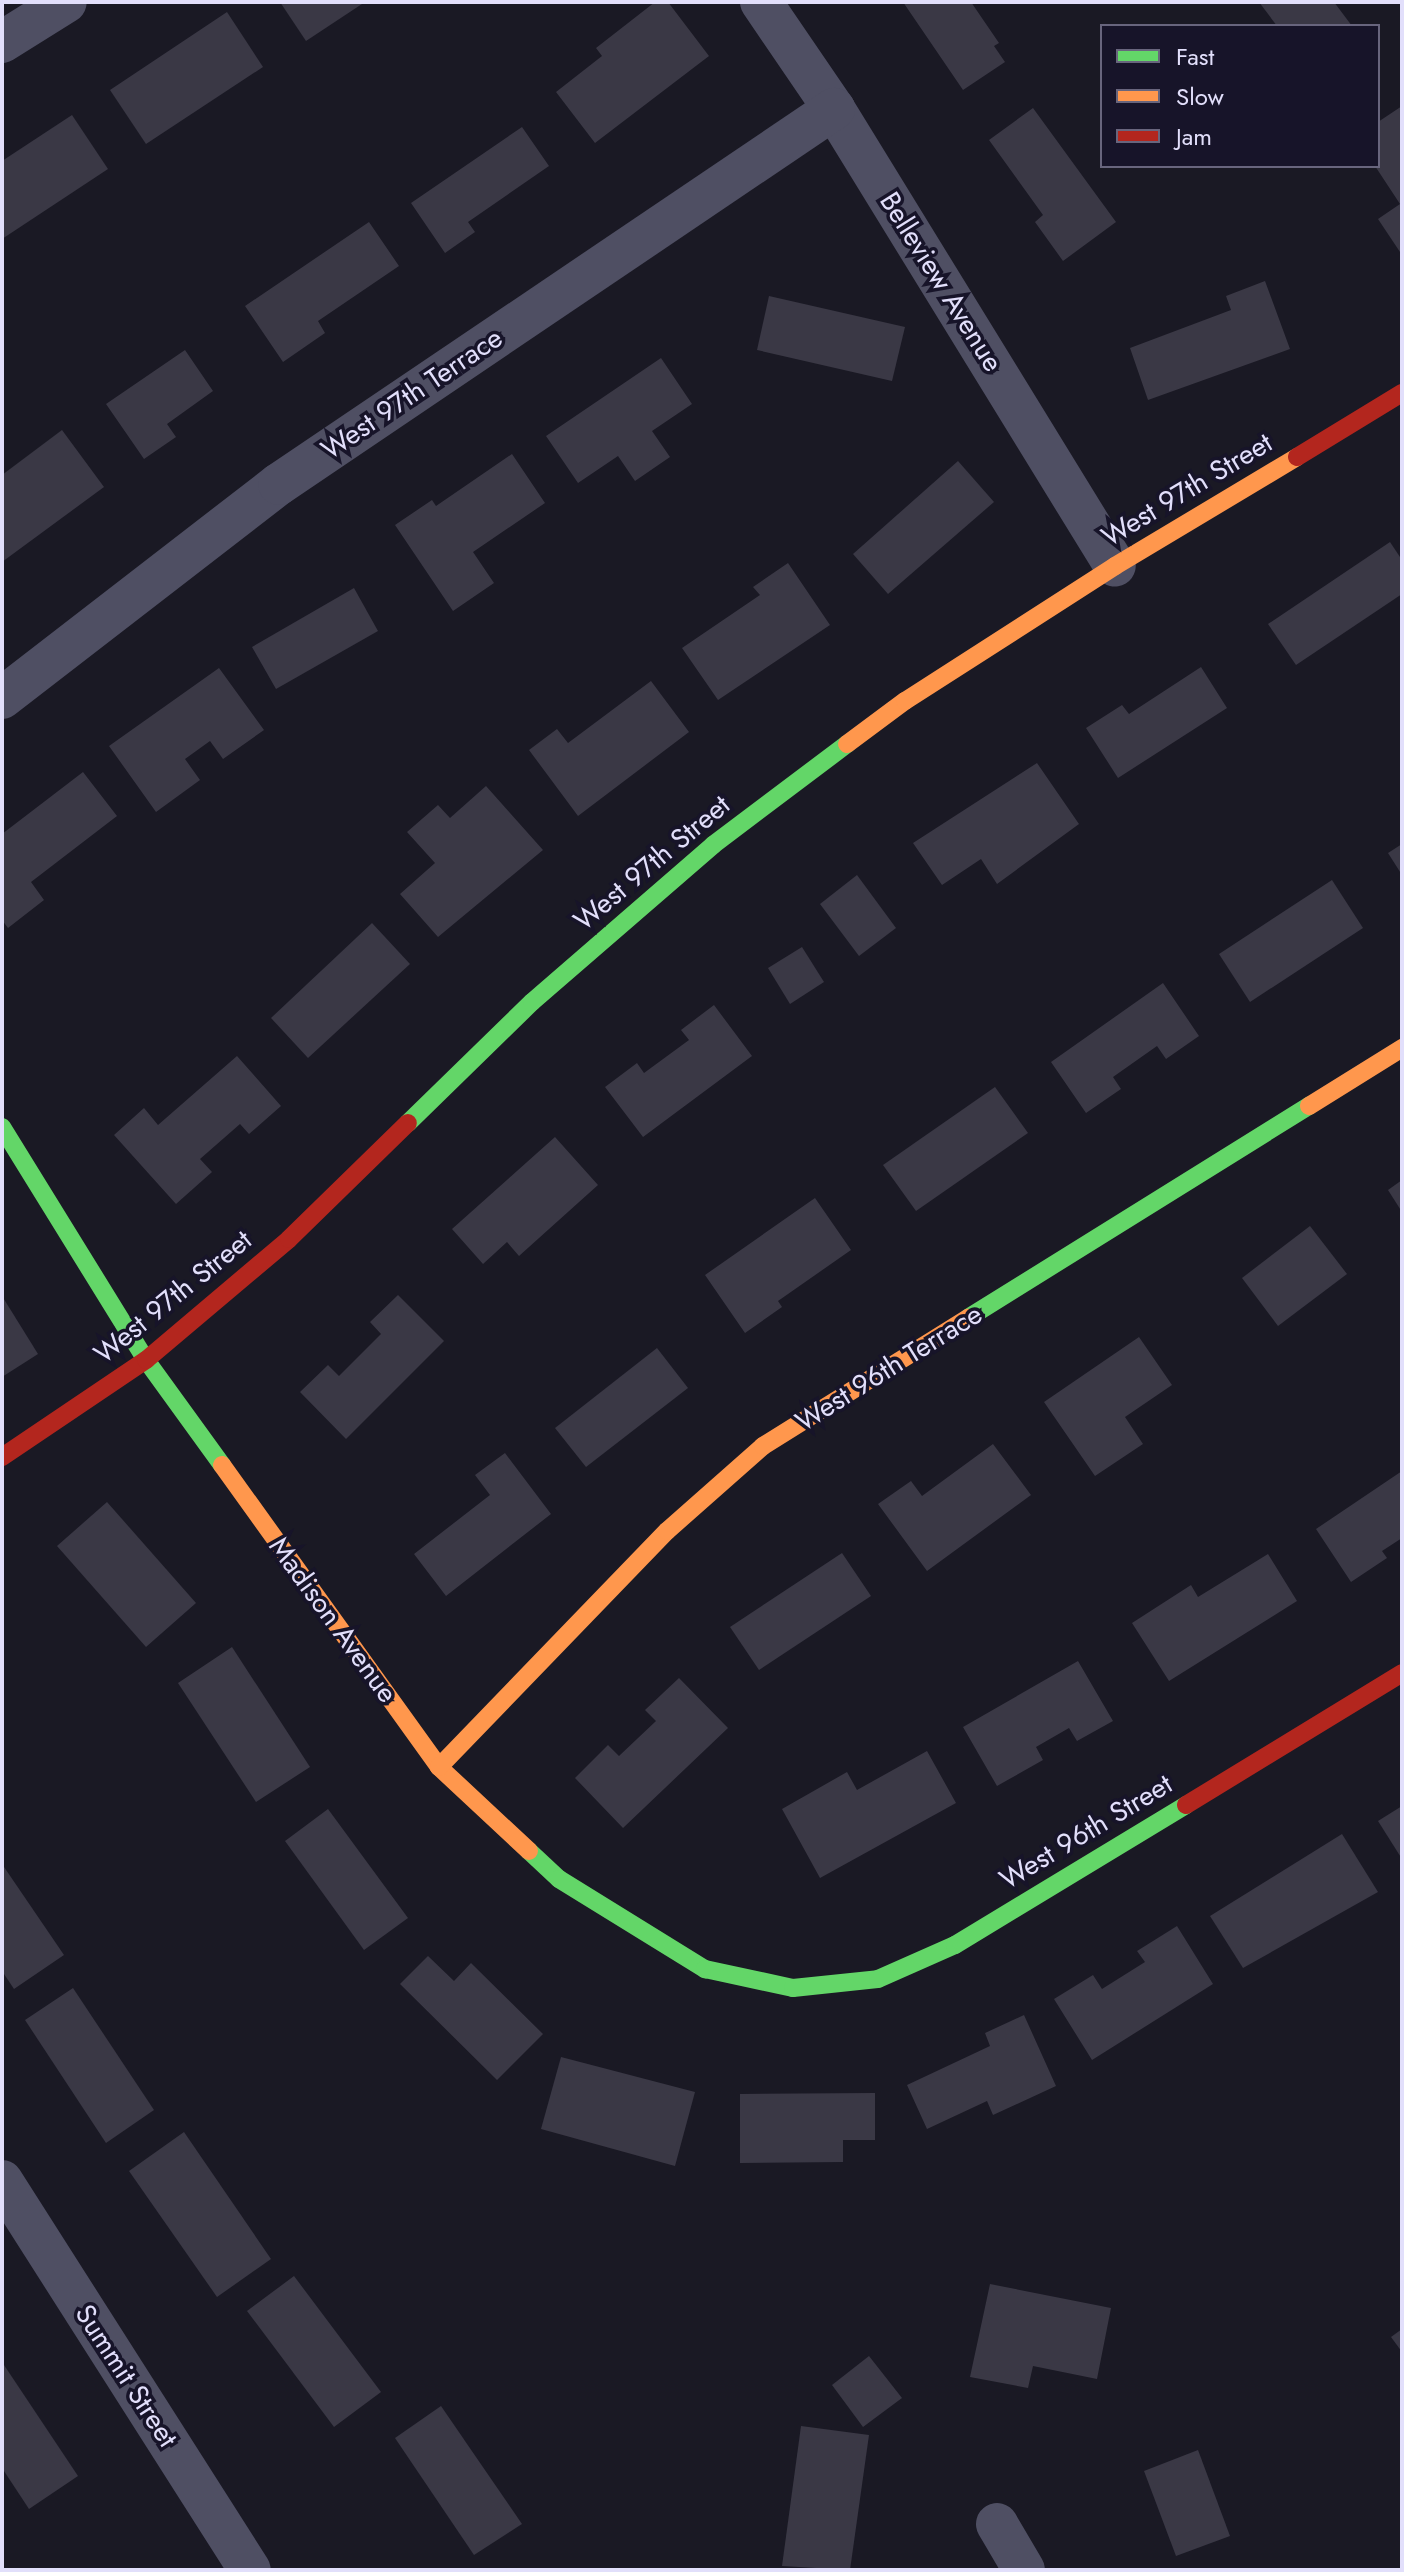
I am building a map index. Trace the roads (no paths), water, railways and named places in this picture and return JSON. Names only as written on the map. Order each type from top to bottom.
[{"type":"street","points":[[2,42],[66,2]]},
{"type":"street","name":"Belleview Avenue","points":[[761,2],[834,109],[1115,566]]},
{"type":"street","name":"West 97th Terrace","points":[[2,698],[279,484],[834,109]]},
{"type":"street","name":"West 97th Street","points":[[2,1457],[146,1360],[289,1239],[532,1002],[713,845],[905,701],[1115,566],[1402,393]]},
{"type":"street","name":"West 96th Terrace","points":[[439,1767],[667,1531],[763,1446],[1402,1048]]},
{"type":"street","name":"Madison Avenue","points":[[2,1127],[146,1360],[439,1767],[559,1879],[705,1969],[781,1986]]},
{"type":"street","name":"West 96th Street","points":[[781,1986],[878,1979],[955,1945],[1402,1673]]},
{"type":"street","name":"Summit Street","points":[[9,2208],[250,2570]]},
{"type":"street","points":[[997,2524],[1024,2570]]}]
